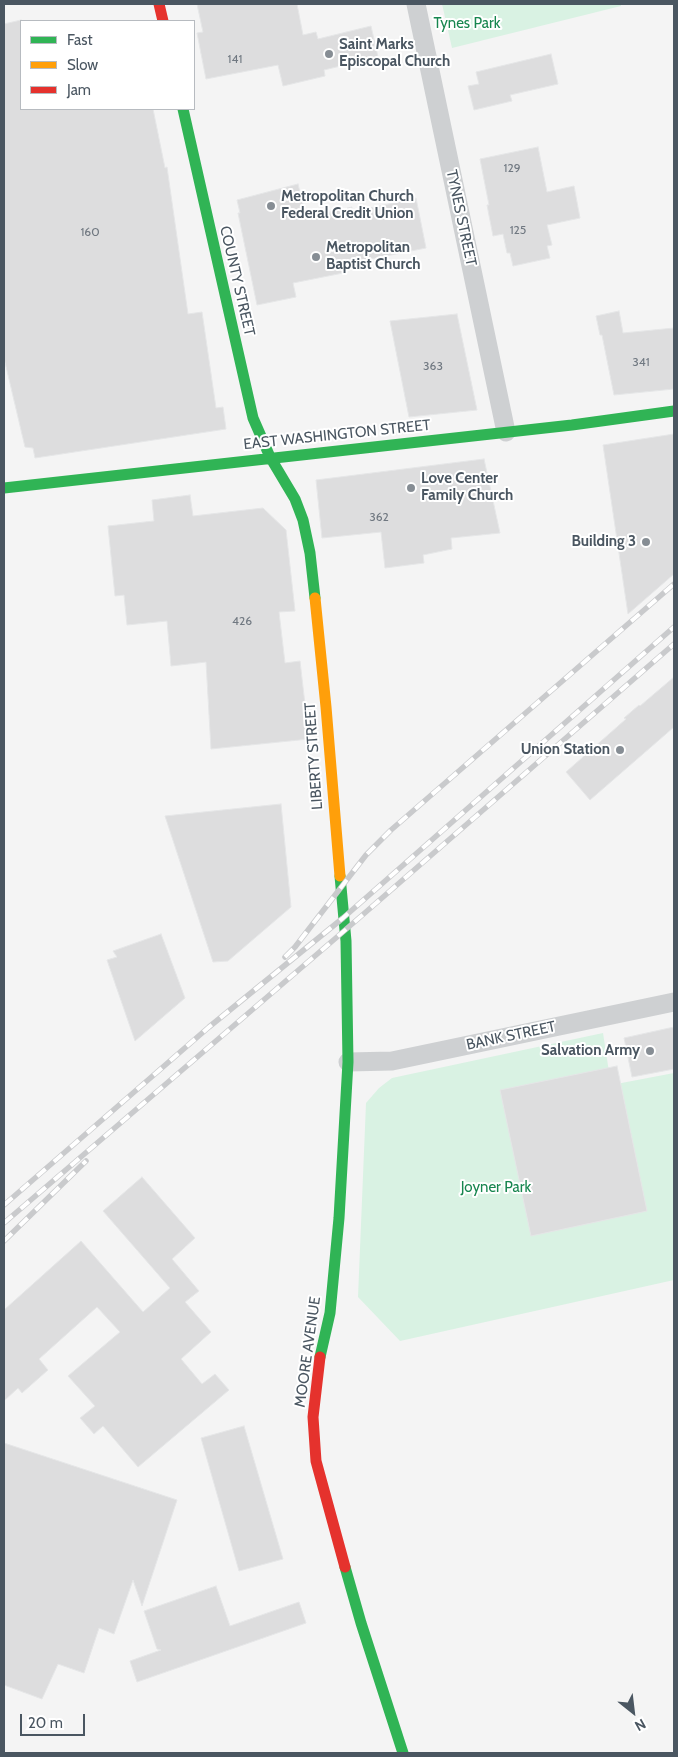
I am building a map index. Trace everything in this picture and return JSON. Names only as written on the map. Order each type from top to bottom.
[{"type":"street","points":[[159,4],[163,20]]},
{"type":"street","name":"TYNES STREET","points":[[416,4],[506,432]]},
{"type":"street","name":"COUNTY STREET","points":[[183,110],[253,418],[270,458]]},
{"type":"street","name":"EAST WASHINGTON STREET","points":[[4,488],[506,432],[674,411]]},
{"type":"street","name":"LIBERTY STREET","points":[[270,458],[295,500],[303,520],[310,553],[326,707],[333,809],[346,942],[348,1062]]},
{"type":"street","name":"BANK STREET","points":[[348,1062],[392,1061],[674,1002]]},
{"type":"street","name":"MOORE AVENUE","points":[[348,1062],[338,1228],[330,1313],[318,1364],[313,1418],[316,1461],[361,1622],[402,1753]]},
{"type":"green space","name":"Tynes Park","points":[[442,4],[621,4],[621,6],[452,48]]},
{"type":"green space","name":"Joyner Park","points":[[603,1033],[611,1085],[674,1073],[674,1280],[400,1341],[358,1297],[366,1103],[379,1088],[392,1078]]},
{"type":"building","points":[[197,4],[297,4],[303,35],[316,32],[318,39],[371,26],[378,57],[324,70],[325,76],[283,86],[278,65],[206,79],[197,33],[203,32]]},
{"type":"building","points":[[20,20],[20,110],[153,110],[165,168],[167,167],[188,314],[202,312],[216,408],[223,407],[226,429],[35,458],[33,448],[25,447],[4,358],[4,24]]},
{"type":"building","points":[[551,54],[558,84],[510,95],[512,101],[474,110],[468,86],[479,84],[476,72]]},
{"type":"building","points":[[538,147],[547,192],[574,186],[580,218],[547,225],[552,245],[547,246],[550,258],[513,266],[510,253],[507,253],[503,234],[493,236],[480,159]]},
{"type":"building","name":"Metropolitan Baptist Church","points":[[298,184],[306,217],[352,207],[352,212],[416,198],[426,248],[341,265],[343,273],[293,283],[296,297],[257,305],[237,200]]},
{"type":"building","points":[[619,311],[623,333],[674,328],[674,389],[614,395],[602,335],[600,335],[596,316]]},
{"type":"building","points":[[457,314],[477,410],[409,417],[390,321]]},
{"type":"building","name":"Building 3","points":[[674,434],[674,574],[628,614],[603,445]]},
{"type":"building","points":[[484,459],[500,533],[451,538],[452,549],[423,555],[424,563],[385,568],[381,532],[322,538],[316,480]]},
{"type":"building","points":[[190,495],[193,516],[263,508],[286,530],[295,611],[279,612],[285,663],[300,661],[309,739],[211,749],[206,662],[171,666],[167,621],[127,625],[124,595],[115,596],[108,526],[154,521],[152,500]]},
{"type":"building","name":"Union Station","points":[[674,677],[674,727],[590,800],[566,772],[626,719],[624,718]]},
{"type":"building","points":[[281,804],[291,907],[228,961],[213,962],[165,816]]},
{"type":"building","points":[[161,934],[185,998],[135,1041],[107,960],[117,957],[113,951]]},
{"type":"building","name":"Salvation Army","points":[[674,1027],[674,1069],[632,1077],[624,1038]]},
{"type":"building","points":[[617,1066],[647,1211],[531,1236],[500,1090]]},
{"type":"building","points":[[142,1177],[195,1238],[172,1259],[199,1291],[185,1302],[211,1332],[181,1359],[202,1384],[215,1374],[229,1390],[138,1467],[103,1426],[94,1434],[80,1418],[95,1406],[68,1376],[120,1332],[97,1307],[39,1359],[48,1370],[22,1393],[18,1388],[4,1401],[4,1310],[81,1241],[143,1312],[170,1288],[103,1211]]},
{"type":"building","points":[[244,1426],[283,1559],[239,1571],[201,1438]]},
{"type":"building","points":[[4,1443],[177,1500],[142,1606],[133,1580],[114,1634],[99,1628],[84,1673],[58,1664],[42,1699],[4,1685]]},
{"type":"building","points":[[216,1586],[230,1626],[299,1602],[306,1623],[137,1682],[130,1661],[161,1650],[157,1649],[144,1611]]},
{"type":"railway","points":[[285,957],[295,947],[366,855],[391,830],[674,584]]},
{"type":"railway","points":[[4,1205],[209,1027],[343,918],[674,627]]},
{"type":"railway","points":[[4,1223],[674,644]]},
{"type":"railway","points":[[4,1241],[86,1161]]},
{"type":"traffic: fast","points":[[183,110],[253,418],[270,457],[295,499],[303,520],[310,553],[315,598]]},
{"type":"traffic: fast","points":[[4,488],[572,425],[674,411]]},
{"type":"traffic: fast","points":[[320,1357],[330,1313],[339,1218],[348,1062],[346,941],[340,876]]},
{"type":"traffic: fast","points":[[345,1567],[403,1753]]},
{"type":"traffic: slow","points":[[315,598],[340,876]]},
{"type":"traffic: jam","points":[[159,4],[163,20]]},
{"type":"traffic: jam","points":[[320,1357],[313,1417],[316,1461],[345,1567]]},
{"type":"place","name":"Saint Marks Episcopal Church","points":[[329,54]]},
{"type":"place","name":"Metropolitan Church Federal Credit Union","points":[[271,206]]},
{"type":"place","name":"Metropolitan Baptist Church","points":[[316,257]]},
{"type":"place","name":"Love Center Family Church","points":[[411,488]]},
{"type":"place","name":"Building 3","points":[[646,542]]},
{"type":"place","name":"Union Station","points":[[620,750]]},
{"type":"place","name":"Salvation Army","points":[[650,1051]]}]
